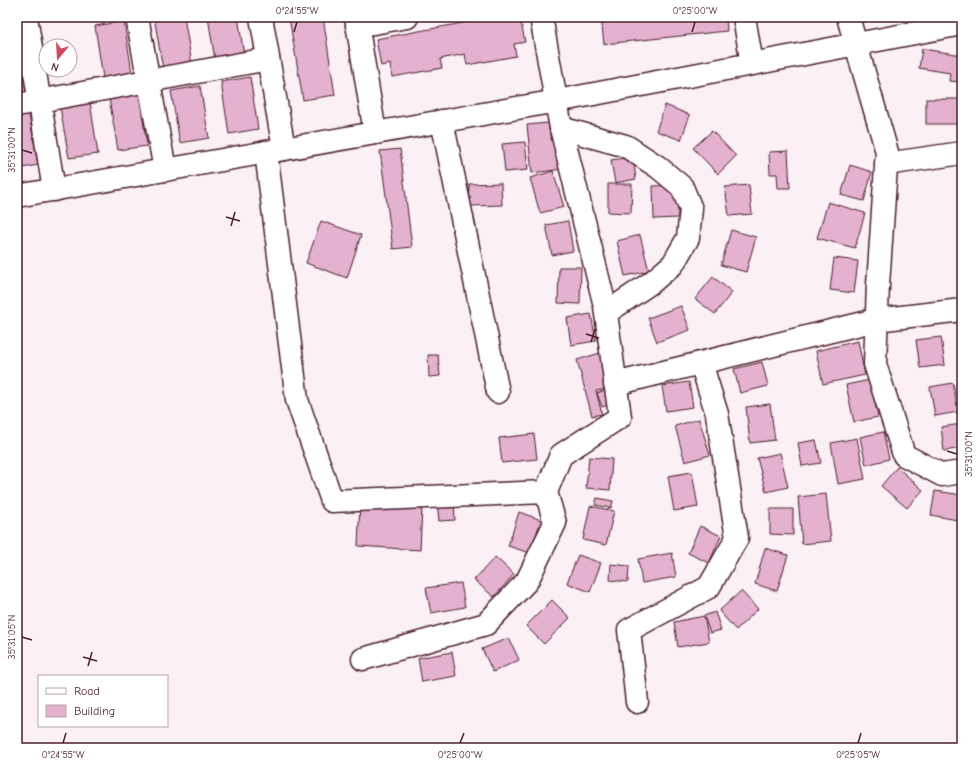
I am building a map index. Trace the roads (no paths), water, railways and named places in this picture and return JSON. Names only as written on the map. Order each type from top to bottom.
[{"type":"street","points":[[26,17],[54,190]]},
{"type":"street","points":[[137,17],[165,170]]},
{"type":"street","points":[[261,17],[268,59],[297,400],[332,501],[546,492]]},
{"type":"street","points":[[375,133],[357,21],[407,17]]},
{"type":"street","points":[[363,659],[486,624],[527,581],[555,523],[546,492],[561,455],[620,417],[606,313],[561,128],[541,17]]},
{"type":"street","points":[[744,17],[752,64]]},
{"type":"street","points":[[848,17],[887,152],[876,320],[875,364],[904,455],[942,475],[962,472]]},
{"type":"street","points":[[17,196],[557,101],[962,24]]},
{"type":"street","points":[[17,105],[268,59]]},
{"type":"street","points":[[442,121],[498,392]]},
{"type":"street","points":[[561,128],[626,146],[658,166],[682,187],[691,209],[688,238],[673,264],[652,282],[606,313]]},
{"type":"street","points":[[886,164],[962,153]]},
{"type":"street","points":[[615,384],[876,320],[962,310]]},
{"type":"street","points":[[637,702],[629,630],[709,587],[736,538],[717,414],[701,363]]}]
